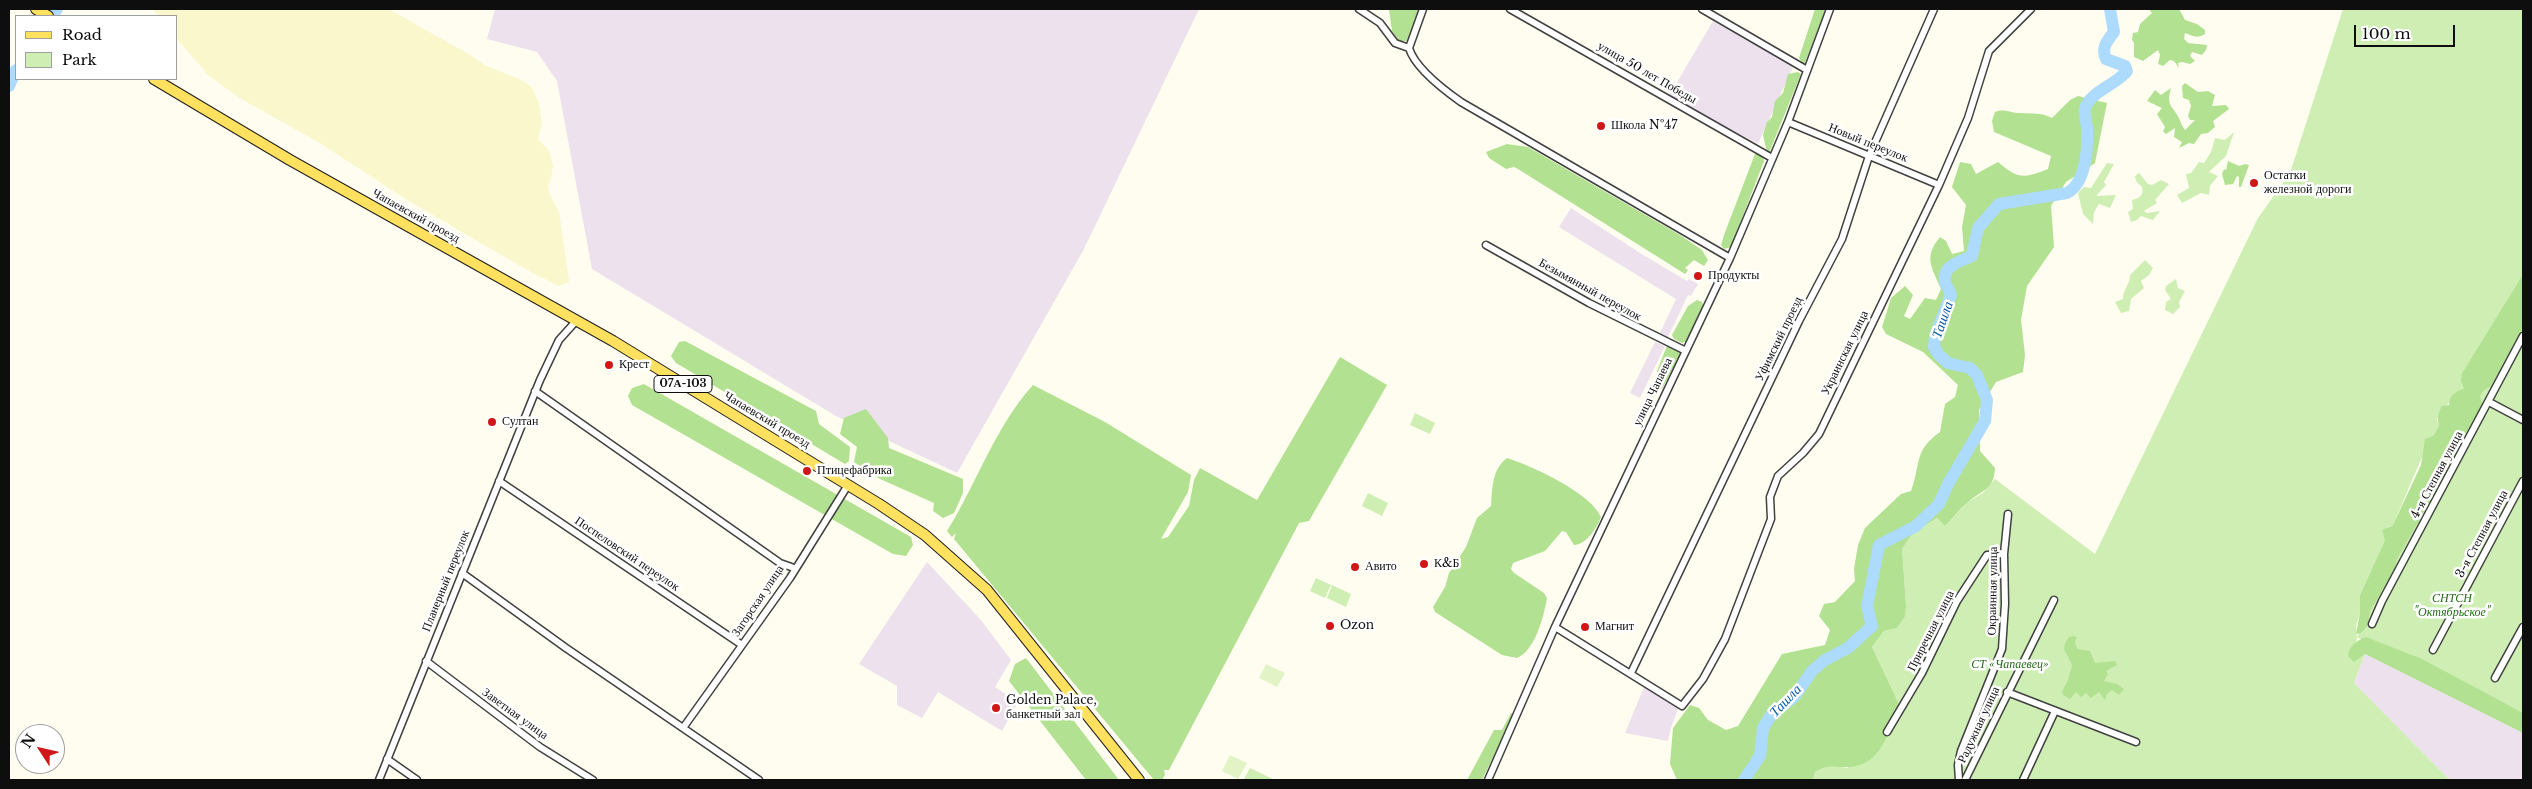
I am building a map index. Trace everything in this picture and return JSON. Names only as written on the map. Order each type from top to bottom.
[{"type":"main road","name":"Чапаевский проезд","points":[[156,80],[290,160],[577,320],[848,485],[936,543],[987,590],[1139,780]]},
{"type":"street","points":[[1359,9],[1380,23],[1396,43],[1408,48]]},
{"type":"street","points":[[1423,9],[1408,48],[1410,54],[1443,90],[1730,258]]},
{"type":"street","name":"улица 50 лет Победы","points":[[1510,9],[1772,158]]},
{"type":"street","points":[[1702,9],[1807,70]]},
{"type":"street","name":"улица Чапаева","points":[[1488,780],[1556,627],[1730,258],[1788,122],[1830,9]]},
{"type":"street","name":"Уфимский проезд","points":[[1631,673],[1799,321],[1842,239],[1869,156],[1934,9]]},
{"type":"street","name":"Украинская улица","points":[[1631,673],[1682,706],[1704,679],[1725,638],[1771,519],[1770,497],[1778,476],[1803,453],[1819,434],[1939,186],[1968,118],[1989,51],[2031,9]]},
{"type":"street","name":"Новый переулок","points":[[1788,122],[1939,186]]},
{"type":"street","name":"Безымянный переулок","points":[[1486,245],[1589,303],[1686,351]]},
{"type":"street","name":"Планерный переулок","points":[[379,780],[535,391],[559,340],[577,320]]},
{"type":"street","name":"4-я Степная улица","points":[[2372,624],[2382,601],[2523,336]]},
{"type":"street","points":[[535,391],[780,563],[794,568]]},
{"type":"street","points":[[2489,402],[2523,420]]},
{"type":"street","name":"Поспеловский переулок","points":[[499,481],[742,645]]},
{"type":"street","name":"3-я Степная улица","points":[[2433,650],[2523,481]]},
{"type":"street","name":"Загорская улица","points":[[683,728],[742,645],[848,485]]},
{"type":"street","name":"Окраинная улица","points":[[1959,780],[1958,765],[1961,751],[2002,649],[2005,604],[2004,554],[2008,514]]},
{"type":"street","name":"Приречная улица","points":[[1888,732],[1922,673],[1956,601],[1987,555],[2004,554]]},
{"type":"street","points":[[462,573],[759,780]]},
{"type":"street","name":"Радужная улица","points":[[1965,780],[2054,600]]},
{"type":"street","points":[[1556,627],[1631,673]]},
{"type":"street","points":[[2496,678],[2523,627]]},
{"type":"street","name":"Заветная улица","points":[[426,661],[540,747],[593,780]]},
{"type":"street","points":[[2007,692],[2136,742]]},
{"type":"street","points":[[2023,780],[2055,711]]},
{"type":"street","points":[[387,759],[417,780]]},
{"type":"shaded area","points":[[153,9],[389,9],[472,56],[484,65],[517,78],[531,86],[539,103],[542,123],[538,139],[549,151],[553,165],[548,185],[549,193],[559,212],[569,282],[559,286],[531,272],[407,200],[320,143],[243,100],[209,76],[178,40],[178,15],[157,15]]},
{"type":"shaded area","points":[[495,9],[1199,9],[1084,249],[957,473],[836,416],[592,269],[557,81],[537,52],[487,39]]},
{"type":"shaded area","points":[[1713,21],[1794,65],[1758,144],[1669,96]]},
{"type":"shaded area","points":[[1571,208],[1640,253],[1687,281],[1689,279],[1698,284],[1691,296],[1688,295],[1667,339],[1659,335],[1676,299],[1559,227]]},
{"type":"shaded area","points":[[1655,342],[1665,346],[1640,398],[1630,393]]},
{"type":"shaded area","points":[[927,562],[981,620],[1011,660],[995,687],[1018,702],[1002,731],[938,692],[922,718],[897,705],[897,686],[859,664]]},
{"type":"shaded area","points":[[2365,654],[2523,733],[2523,780],[2450,780],[2354,683]]},
{"type":"shaded area","points":[[1644,687],[1679,706],[1668,741],[1625,733]]},
{"type":"green space","points":[[1389,9],[1422,9],[1411,41],[1399,41],[1392,31]]},
{"type":"green space","points":[[1815,9],[1826,9],[1805,63],[1802,63],[1799,58]]},
{"type":"green space","points":[[2149,9],[2179,9],[2185,20],[2197,24],[2205,30],[2205,34],[2200,36],[2185,33],[2184,39],[2188,43],[2207,45],[2206,50],[2202,55],[2192,52],[2190,56],[2195,61],[2190,64],[2178,63],[2179,68],[2174,61],[2170,60],[2163,66],[2158,64],[2160,55],[2158,50],[2143,61],[2134,57],[2133,33],[2138,32],[2140,24],[2152,13]]},
{"type":"green space","name":"СТ «Чапаевец»","points":[[2343,9],[2523,9],[2523,274],[2462,373],[2465,387],[2453,397],[2437,419],[2439,426],[2420,462],[2393,525],[2387,527],[2385,540],[2360,595],[2360,613],[2356,626],[2357,640],[2348,656],[2365,654],[2354,683],[2450,780],[1813,780],[1815,772],[1827,765],[1847,768],[1886,733],[1900,706],[1872,647],[1884,631],[1897,628],[1906,605],[1902,549],[1912,534],[1937,518],[1945,526],[1968,502],[1983,493],[1995,479],[2095,554],[2258,218],[2290,173]]},
{"type":"green space","points":[[1798,72],[1801,74],[1769,153],[1767,152],[1763,135],[1767,122],[1772,117],[1775,101],[1783,93],[1788,74]]},
{"type":"green space","points":[[2185,83],[2198,92],[2208,91],[2215,95],[2212,106],[2226,105],[2229,109],[2213,121],[2215,127],[2208,133],[2201,134],[2194,144],[2189,143],[2179,148],[2182,142],[2174,137],[2175,128],[2166,134],[2163,131],[2165,127],[2157,114],[2162,108],[2147,101],[2155,90],[2161,95],[2171,88],[2169,102],[2185,130],[2195,120],[2190,120],[2188,116],[2191,106],[2189,100],[2183,98],[2182,86]]},
{"type":"green space","points":[[2078,96],[2107,103],[2095,163],[2066,182],[2051,206],[2054,247],[2027,286],[2021,320],[2025,355],[2023,372],[1996,382],[1979,410],[1980,451],[1995,468],[1994,476],[1989,486],[1964,506],[1945,526],[1937,518],[1912,534],[1902,549],[1905,616],[1897,628],[1884,631],[1872,647],[1900,706],[1882,746],[1869,761],[1848,767],[1831,766],[1824,768],[1815,772],[1813,780],[1677,780],[1670,764],[1673,728],[1690,705],[1699,708],[1708,720],[1726,730],[1738,726],[1782,654],[1825,645],[1830,630],[1819,616],[1824,604],[1835,602],[1855,581],[1854,569],[1858,545],[1865,528],[1901,494],[1911,491],[1922,452],[1931,439],[1940,432],[1945,404],[1955,397],[1958,385],[1923,352],[1886,334],[1882,327],[1891,298],[1905,286],[1913,295],[1904,316],[1910,319],[1925,298],[1936,300],[1941,289],[1932,269],[1930,257],[1940,237],[1946,241],[1952,254],[1964,251],[1962,227],[1966,205],[1952,187],[1960,162],[1971,164],[1976,174],[1998,162],[2011,172],[2021,176],[2032,175],[2048,169],[2051,156],[1994,132],[1992,121],[1995,112],[2036,114],[2052,118],[2070,100]]},
{"type":"green space","points":[[2234,132],[2226,156],[2209,172],[2218,176],[2210,186],[2209,195],[2201,193],[2182,203],[2177,195],[2189,188],[2186,174],[2191,173],[2199,162],[2204,163],[2211,152],[2215,138],[2225,140]]},
{"type":"green space","points":[[1507,144],[1528,147],[1680,235],[1702,250],[1708,260],[1704,266],[1694,260],[1685,268],[1688,270],[1685,274],[1518,169],[1514,167],[1506,169],[1489,158],[1486,152]]},
{"type":"green space","points":[[1758,153],[1763,156],[1764,161],[1731,247],[1724,249],[1721,245],[1724,235],[1755,154]]},
{"type":"green space","points":[[2228,161],[2239,166],[2249,165],[2241,187],[2239,187],[2239,177],[2237,176],[2233,184],[2225,185],[2222,174],[2224,169],[2226,170]]},
{"type":"green space","points":[[2107,163],[2114,164],[2104,182],[2106,185],[2096,196],[2116,195],[2110,208],[2099,204],[2094,212],[2093,224],[2083,214],[2078,193],[2084,187],[2091,188]]},
{"type":"green space","points":[[2139,173],[2148,184],[2152,185],[2161,180],[2169,184],[2155,200],[2157,203],[2144,211],[2147,213],[2160,211],[2153,220],[2141,216],[2131,222],[2128,212],[2133,209],[2132,200],[2142,194],[2142,187],[2136,181],[2135,176]]},
{"type":"green space","points":[[2145,260],[2153,268],[2149,275],[2141,281],[2144,288],[2131,299],[2129,311],[2121,313],[2115,302],[2123,299],[2130,275]]},
{"type":"green space","points":[[2523,274],[2523,328],[2493,385],[2484,390],[2480,396],[2482,404],[2467,437],[2458,445],[2456,456],[2397,559],[2395,569],[2370,611],[2368,625],[2361,633],[2356,634],[2360,613],[2360,595],[2385,540],[2382,530],[2393,525],[2421,465],[2425,439],[2433,436],[2439,426],[2438,416],[2442,406],[2449,405],[2452,396],[2464,388],[2461,381],[2462,373]]},
{"type":"green space","points":[[2176,279],[2178,288],[2185,291],[2179,302],[2180,307],[2173,314],[2165,310],[2166,302],[2171,299],[2165,290],[2166,286]]},
{"type":"green space","points":[[1697,300],[1702,302],[1704,308],[1687,341],[1682,343],[1674,339],[1672,335],[1688,306]]},
{"type":"green space","name":"СНТСН \"Октябрьское\"","points":[[2523,312],[2523,726],[2357,637],[2468,413]]},
{"type":"green space","points":[[685,341],[816,411],[819,424],[850,447],[849,461],[845,464],[676,363],[671,356],[679,342]]},
{"type":"green space","points":[[1668,343],[1683,349],[1662,389],[1652,384],[1658,375],[1657,371]]},
{"type":"green space","points":[[1340,357],[1387,385],[1309,521],[1299,523],[1169,770],[1164,770],[1165,775],[1162,780],[1154,780],[954,539],[956,533],[952,537],[947,531],[997,437],[1020,401],[1033,385],[1105,422],[1191,475],[1188,492],[1161,539],[1168,537],[1189,506],[1194,480],[1200,468],[1257,500]]},
{"type":"green space","points":[[644,384],[911,537],[913,545],[906,556],[893,554],[632,405],[628,396],[632,388]]},
{"type":"green space","points":[[866,409],[888,438],[889,448],[963,479],[963,493],[954,513],[943,518],[933,511],[934,503],[878,478],[854,462],[857,447],[840,434],[844,418]]},
{"type":"green space","points":[[1415,413],[1435,423],[1430,434],[1410,425]]},
{"type":"green space","points":[[1507,458],[1531,467],[1573,490],[1586,499],[1601,517],[1594,531],[1583,542],[1574,545],[1566,532],[1562,531],[1545,551],[1513,563],[1511,569],[1514,573],[1544,593],[1547,598],[1544,614],[1534,641],[1517,658],[1502,655],[1435,612],[1433,607],[1445,587],[1449,573],[1466,547],[1477,518],[1491,506],[1493,486],[1498,468]]},
{"type":"green space","points":[[1368,493],[1388,503],[1382,516],[1362,506]]},
{"type":"green space","points":[[1316,578],[1331,585],[1325,598],[1310,591]]},
{"type":"green space","points":[[1332,585],[1351,594],[1346,607],[1327,598]]},
{"type":"green space","points":[[2069,637],[2077,637],[2075,642],[2077,649],[2090,651],[2095,663],[2115,661],[2117,665],[2106,671],[2108,674],[2104,681],[2117,684],[2124,689],[2119,695],[2112,690],[2107,694],[2105,700],[2099,692],[2091,698],[2086,693],[2081,697],[2076,692],[2070,699],[2063,695],[2062,692],[2072,666],[2064,646]]},
{"type":"green space","points":[[2366,637],[2422,659],[2523,713],[2523,733],[2365,654],[2354,662],[2348,656],[2350,649]]},
{"type":"green space","points":[[1026,658],[1119,780],[1086,780],[1009,681],[1015,664]]},
{"type":"green space","points":[[1266,664],[1285,673],[1277,687],[1259,678]]},
{"type":"green space","points":[[1511,713],[1514,715],[1482,780],[1467,780],[1494,730],[1502,730]]},
{"type":"green space","points":[[1230,755],[1247,763],[1238,779],[1222,771]]},
{"type":"green space","points":[[1250,768],[1273,779],[1273,780],[1244,779]]},
{"type":"waterway","points":[[53,15],[57,9]]},
{"type":"waterway","name":"Ташла","points":[[1744,780],[1760,756],[1763,728],[1771,715],[1795,696],[1812,671],[1825,660],[1848,648],[1872,626],[1867,606],[1879,545],[1916,526],[1939,504],[1948,484],[1985,421],[1987,400],[1977,375],[1970,368],[1948,363],[1939,355],[1934,347],[1935,336],[1951,295],[1945,283],[1946,271],[1958,262],[1972,256],[1978,228],[1999,204],[2067,193],[2078,181],[2082,173],[2087,146],[2085,109],[2097,93],[2127,71],[2125,66],[2106,59],[2104,51],[2109,38],[2114,32],[2110,9]]},
{"type":"waterway","points":[[9,86],[15,72]]},
{"type":"place","name":"Школа №47","points":[[1601,126]]},
{"type":"place","name":"Остатки железной дороги","points":[[2254,183]]},
{"type":"place","name":"Продукты","points":[[1698,276]]},
{"type":"place","name":"Крест","points":[[609,365]]},
{"type":"place","name":"Султан","points":[[492,422]]},
{"type":"place","name":"Птицефабрика","points":[[807,471]]},
{"type":"place","name":"К&Б","points":[[1424,564]]},
{"type":"place","name":"Авито","points":[[1355,567]]},
{"type":"place","name":"Ozon","points":[[1330,626]]},
{"type":"place","name":"Магнит","points":[[1585,627]]},
{"type":"place","name":"Golden Palace, банкетный зал","points":[[996,708]]}]
